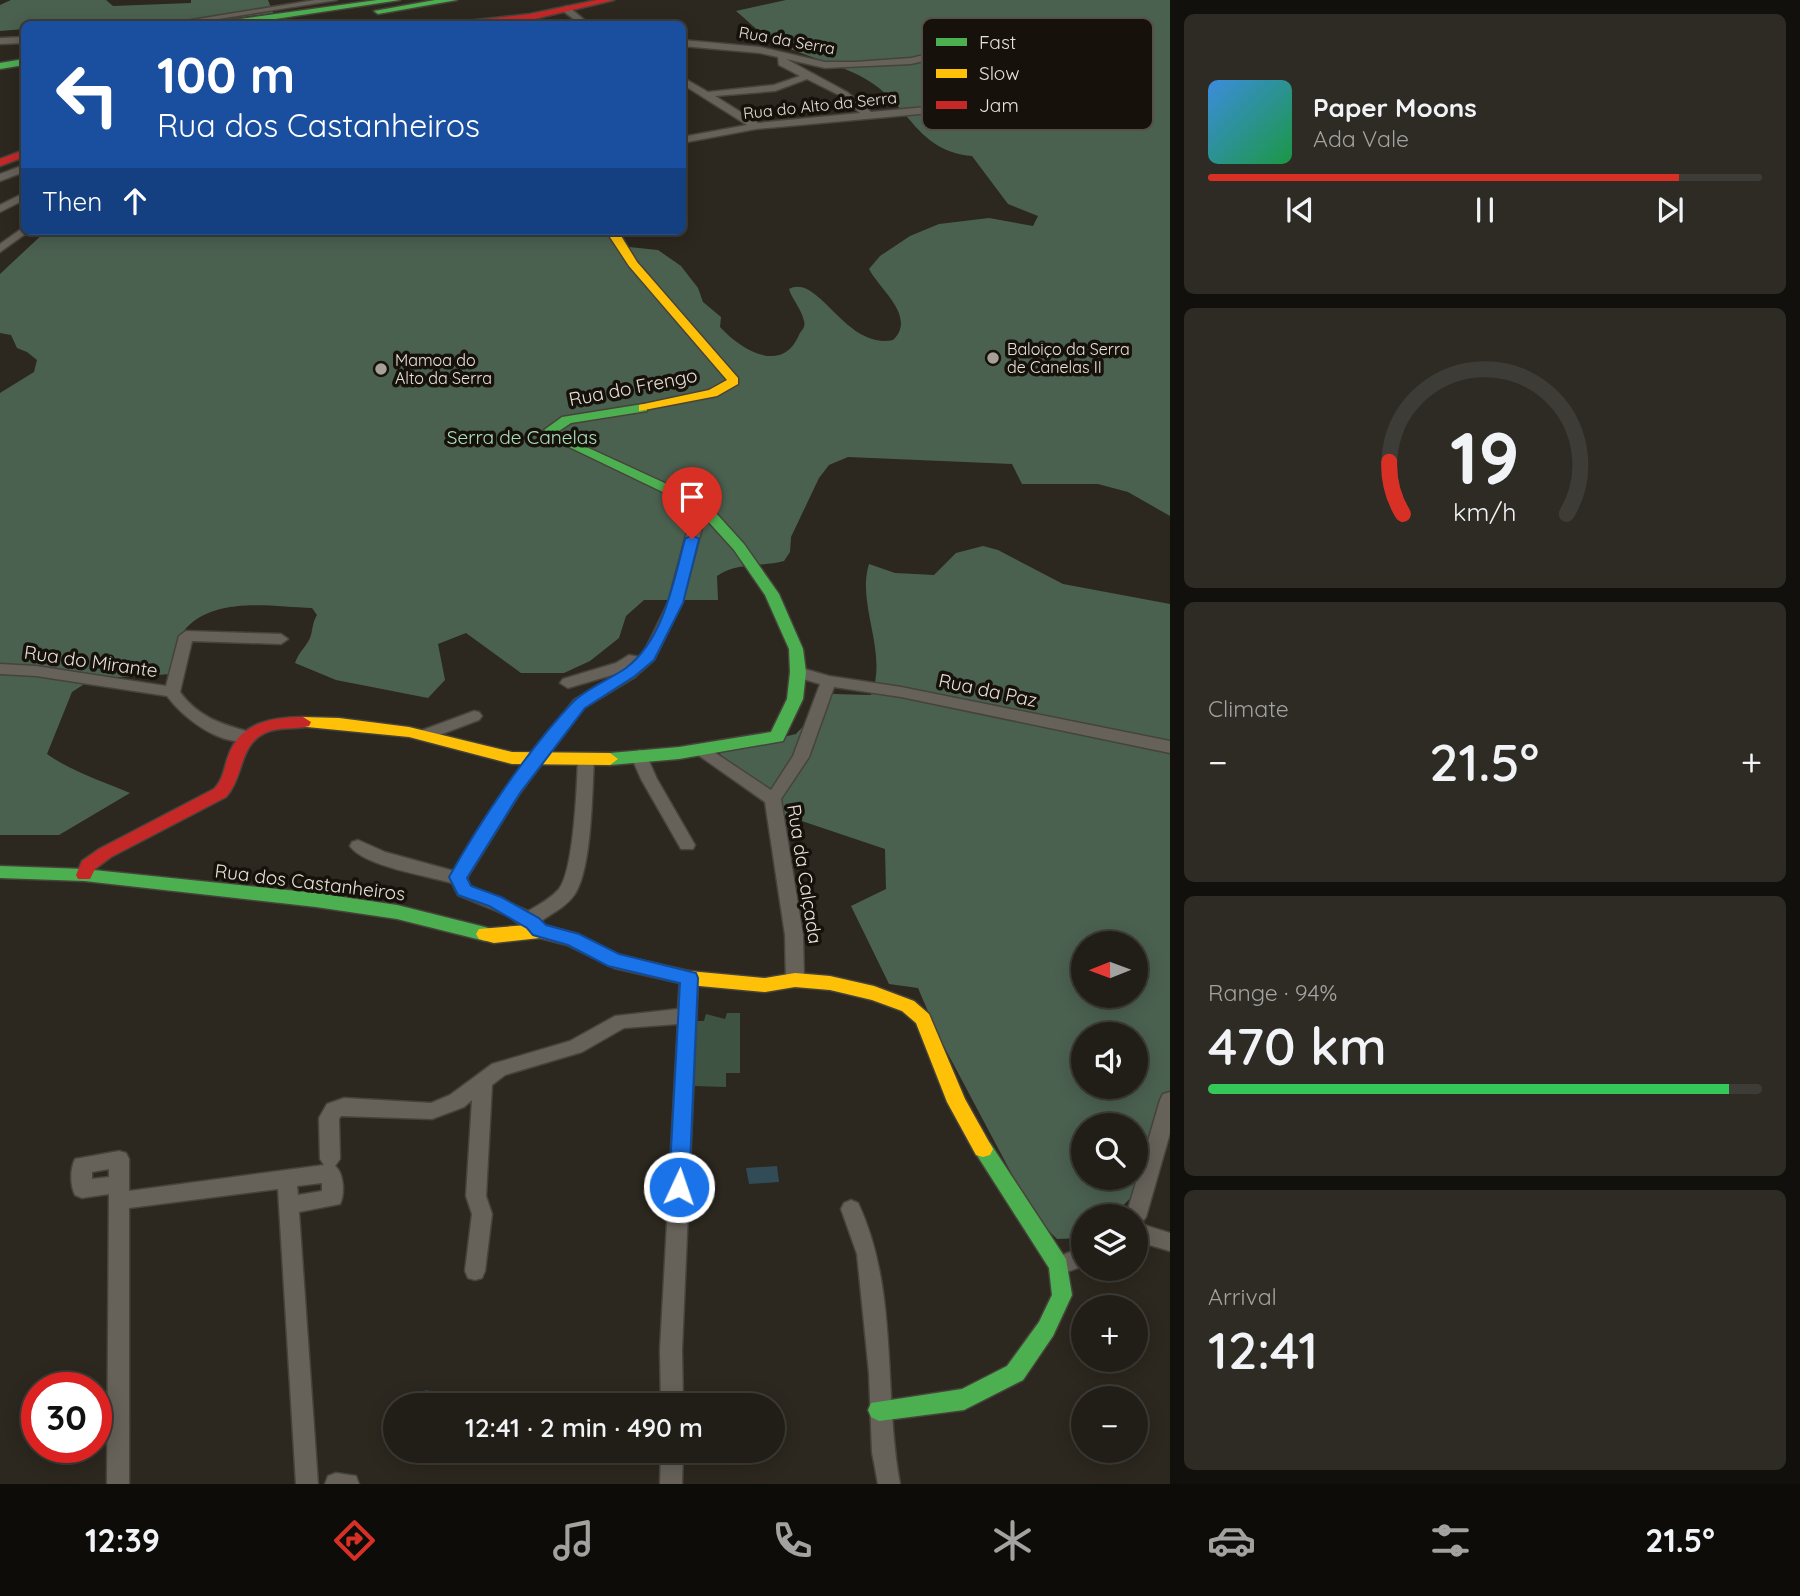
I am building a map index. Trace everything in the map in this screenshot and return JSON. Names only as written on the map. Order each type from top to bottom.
[{"type":"main road","points":[[247,21],[396,0]]},
{"type":"main road","points":[[305,21],[453,0]]},
{"type":"main road","points":[[487,21],[608,0]]},
{"type":"main road","points":[[0,57],[21,54]]},
{"type":"main road","points":[[0,66],[21,62]]},
{"type":"main road","points":[[0,163],[21,154]]},
{"type":"main road","name":"Rua do Frengo","points":[[244,736],[278,722],[378,728],[426,735],[510,758],[539,759],[639,756],[699,750],[777,737],[795,699],[798,673],[796,649],[772,594],[739,547],[701,505],[546,433],[567,420],[617,413],[713,393],[734,381],[633,264],[615,235]]},
{"type":"main road","points":[[84,875],[88,865],[105,853],[214,798],[228,786],[235,754],[244,736]]},
{"type":"main road","name":"Rua dos Castanheiros","points":[[0,872],[84,875],[358,906],[397,912],[494,936],[534,925],[572,939],[614,961],[689,978]]},
{"type":"main road","points":[[689,978],[765,985],[794,980],[830,983],[874,993],[908,1006],[923,1019],[957,1102],[989,1160],[1059,1266],[1062,1295],[1046,1329],[1015,1373],[964,1399],[879,1410]]},
{"type":"street","points":[[192,21],[333,0]]},
{"type":"street","points":[[566,9],[580,21]]},
{"type":"street","points":[[0,41],[21,40]]},
{"type":"street","name":"Rua da Serra","points":[[686,43],[705,43],[784,55],[825,65],[922,58]]},
{"type":"street","points":[[784,55],[782,63],[844,94],[868,116]]},
{"type":"street","points":[[706,95],[775,88],[808,76]]},
{"type":"street","points":[[686,82],[756,126]]},
{"type":"street","name":"Rua do Alto da Serra","points":[[686,139],[756,126],[922,111]]},
{"type":"street","points":[[0,178],[21,169]]},
{"type":"street","points":[[0,209],[21,201]]},
{"type":"street","points":[[0,249],[21,232]]},
{"type":"street","points":[[458,877],[499,810],[579,704],[649,657],[675,603],[701,505]]},
{"type":"street","points":[[172,692],[186,636],[281,639]]},
{"type":"street","points":[[568,683],[621,667],[634,659],[646,646],[658,640]]},
{"type":"street","name":"Rua do Mirante","points":[[0,669],[36,671],[172,692],[185,711],[215,730],[244,736]]},
{"type":"street","name":"Rua da Paz","points":[[798,673],[1170,747]]},
{"type":"street","points":[[773,799],[801,757],[829,681]]},
{"type":"street","points":[[426,735],[474,716]]},
{"type":"street","name":"Rua da Calçada","points":[[699,750],[773,799],[776,836],[795,942],[794,980]]},
{"type":"street","points":[[639,756],[644,775],[682,832],[687,845]]},
{"type":"street","points":[[458,877],[464,890],[495,902],[534,925],[569,889],[577,850],[586,759]]},
{"type":"street","points":[[358,846],[380,857],[458,877]]},
{"type":"street","points":[[672,1393],[671,1350],[689,978]]},
{"type":"street","points":[[289,1205],[333,1198],[329,1118],[337,1108],[344,1106],[432,1111],[457,1101],[499,1069],[575,1047],[621,1021],[687,1016]]},
{"type":"street","points":[[475,1271],[482,1214],[476,1196],[483,1080]]},
{"type":"street","points":[[1140,1204],[1170,1100]]},
{"type":"street","points":[[118,1484],[118,1193],[287,1180],[331,1166]]},
{"type":"street","points":[[287,1180],[307,1484]]},
{"type":"street","points":[[850,1209],[867,1254],[880,1373],[879,1410],[889,1484]]},
{"type":"street","points":[[1148,1236],[1170,1242]]},
{"type":"street","points":[[1059,1266],[1071,1262]]},
{"type":"street","points":[[671,1484],[672,1463]]},
{"type":"street","points":[[336,1484],[348,1484]]},
{"type":"green space","points":[[11,0],[106,0],[113,6],[191,3],[191,0],[268,0],[273,13],[216,21],[21,21],[21,29],[0,31],[0,5]]},
{"type":"green space","name":"Serra de Canelas","points":[[786,0],[1170,0],[1170,516],[1128,492],[1098,484],[1022,484],[1012,464],[848,457],[829,465],[819,478],[791,537],[790,552],[784,561],[741,567],[717,576],[718,600],[644,600],[626,616],[619,638],[590,661],[564,673],[521,673],[466,633],[438,644],[445,680],[428,698],[336,680],[295,663],[311,635],[317,615],[312,608],[261,605],[210,612],[195,620],[183,632],[172,674],[92,679],[72,692],[47,754],[76,770],[130,793],[59,835],[0,835],[0,393],[34,372],[37,360],[17,348],[11,335],[0,333],[0,274],[42,235],[622,235],[629,247],[658,250],[681,266],[698,288],[703,302],[721,317],[720,327],[739,344],[761,355],[782,354],[792,347],[804,321],[789,289],[800,287],[811,292],[861,334],[876,340],[893,340],[901,322],[899,313],[869,269],[880,256],[910,236],[939,224],[989,218],[1033,226],[1038,216],[1008,204],[972,156],[939,146],[927,138],[885,93],[872,83],[847,70],[794,51],[760,32],[736,11]]},
{"type":"green space","points":[[983,546],[998,550],[1063,584],[1170,604],[1170,1131],[1148,1177],[1148,1113],[1071,1113],[1071,1190],[1138,1190],[1125,1204],[1071,1204],[1071,1238],[1057,1239],[1034,1216],[939,1037],[918,988],[889,984],[851,906],[886,889],[885,849],[781,814],[732,775],[719,752],[796,734],[833,694],[871,695],[876,679],[876,663],[866,596],[869,564],[895,573],[934,575],[956,553]]},
{"type":"green space","points":[[727,1013],[740,1013],[740,1073],[726,1073],[726,1087],[694,1086],[696,1021],[704,1021],[706,1014],[725,1019]]},
{"type":"water","points":[[777,1166],[779,1182],[749,1184],[746,1168]]},
{"type":"traffic: fast","points":[[247,21],[396,0]]},
{"type":"traffic: fast","points":[[378,11],[453,0]]},
{"type":"traffic: fast","points":[[0,66],[21,62]]},
{"type":"traffic: fast","points":[[610,759],[679,753],[777,737],[795,699],[798,672],[796,649],[772,594],[739,547],[701,505],[546,433],[567,420],[643,408]]},
{"type":"traffic: fast","points":[[0,872],[84,875],[316,900],[397,912],[485,934]]},
{"type":"traffic: fast","points":[[879,1410],[964,1399],[1015,1373],[1046,1329],[1062,1295],[1059,1266],[983,1149]]},
{"type":"traffic: slow","points":[[615,235],[633,264],[734,381],[713,393],[643,408]]},
{"type":"traffic: slow","points":[[303,722],[339,723],[409,732],[512,758],[610,759]]},
{"type":"traffic: slow","points":[[485,934],[494,936],[540,931],[572,939],[614,961],[689,978],[765,985],[795,980],[830,983],[874,993],[908,1006],[923,1019],[957,1102],[983,1149]]},
{"type":"traffic: jam","points":[[494,21],[530,17],[610,0]]},
{"type":"traffic: jam","points":[[0,163],[21,154]]},
{"type":"traffic: jam","points":[[84,875],[88,865],[105,853],[220,793],[226,787],[238,751],[251,734],[269,725],[303,722]]},
{"type":"place","name":"Baloiço da Serra de Canelas II","points":[[993,358]]},
{"type":"place","name":"Mamoa do Alto da Serra","points":[[381,369]]},
{"type":"route","points":[[679,1187],[689,978],[614,961],[572,939],[540,931],[533,923],[495,902],[464,890],[458,877],[514,789],[579,704],[629,673],[649,657],[675,603],[692,539]]}]
